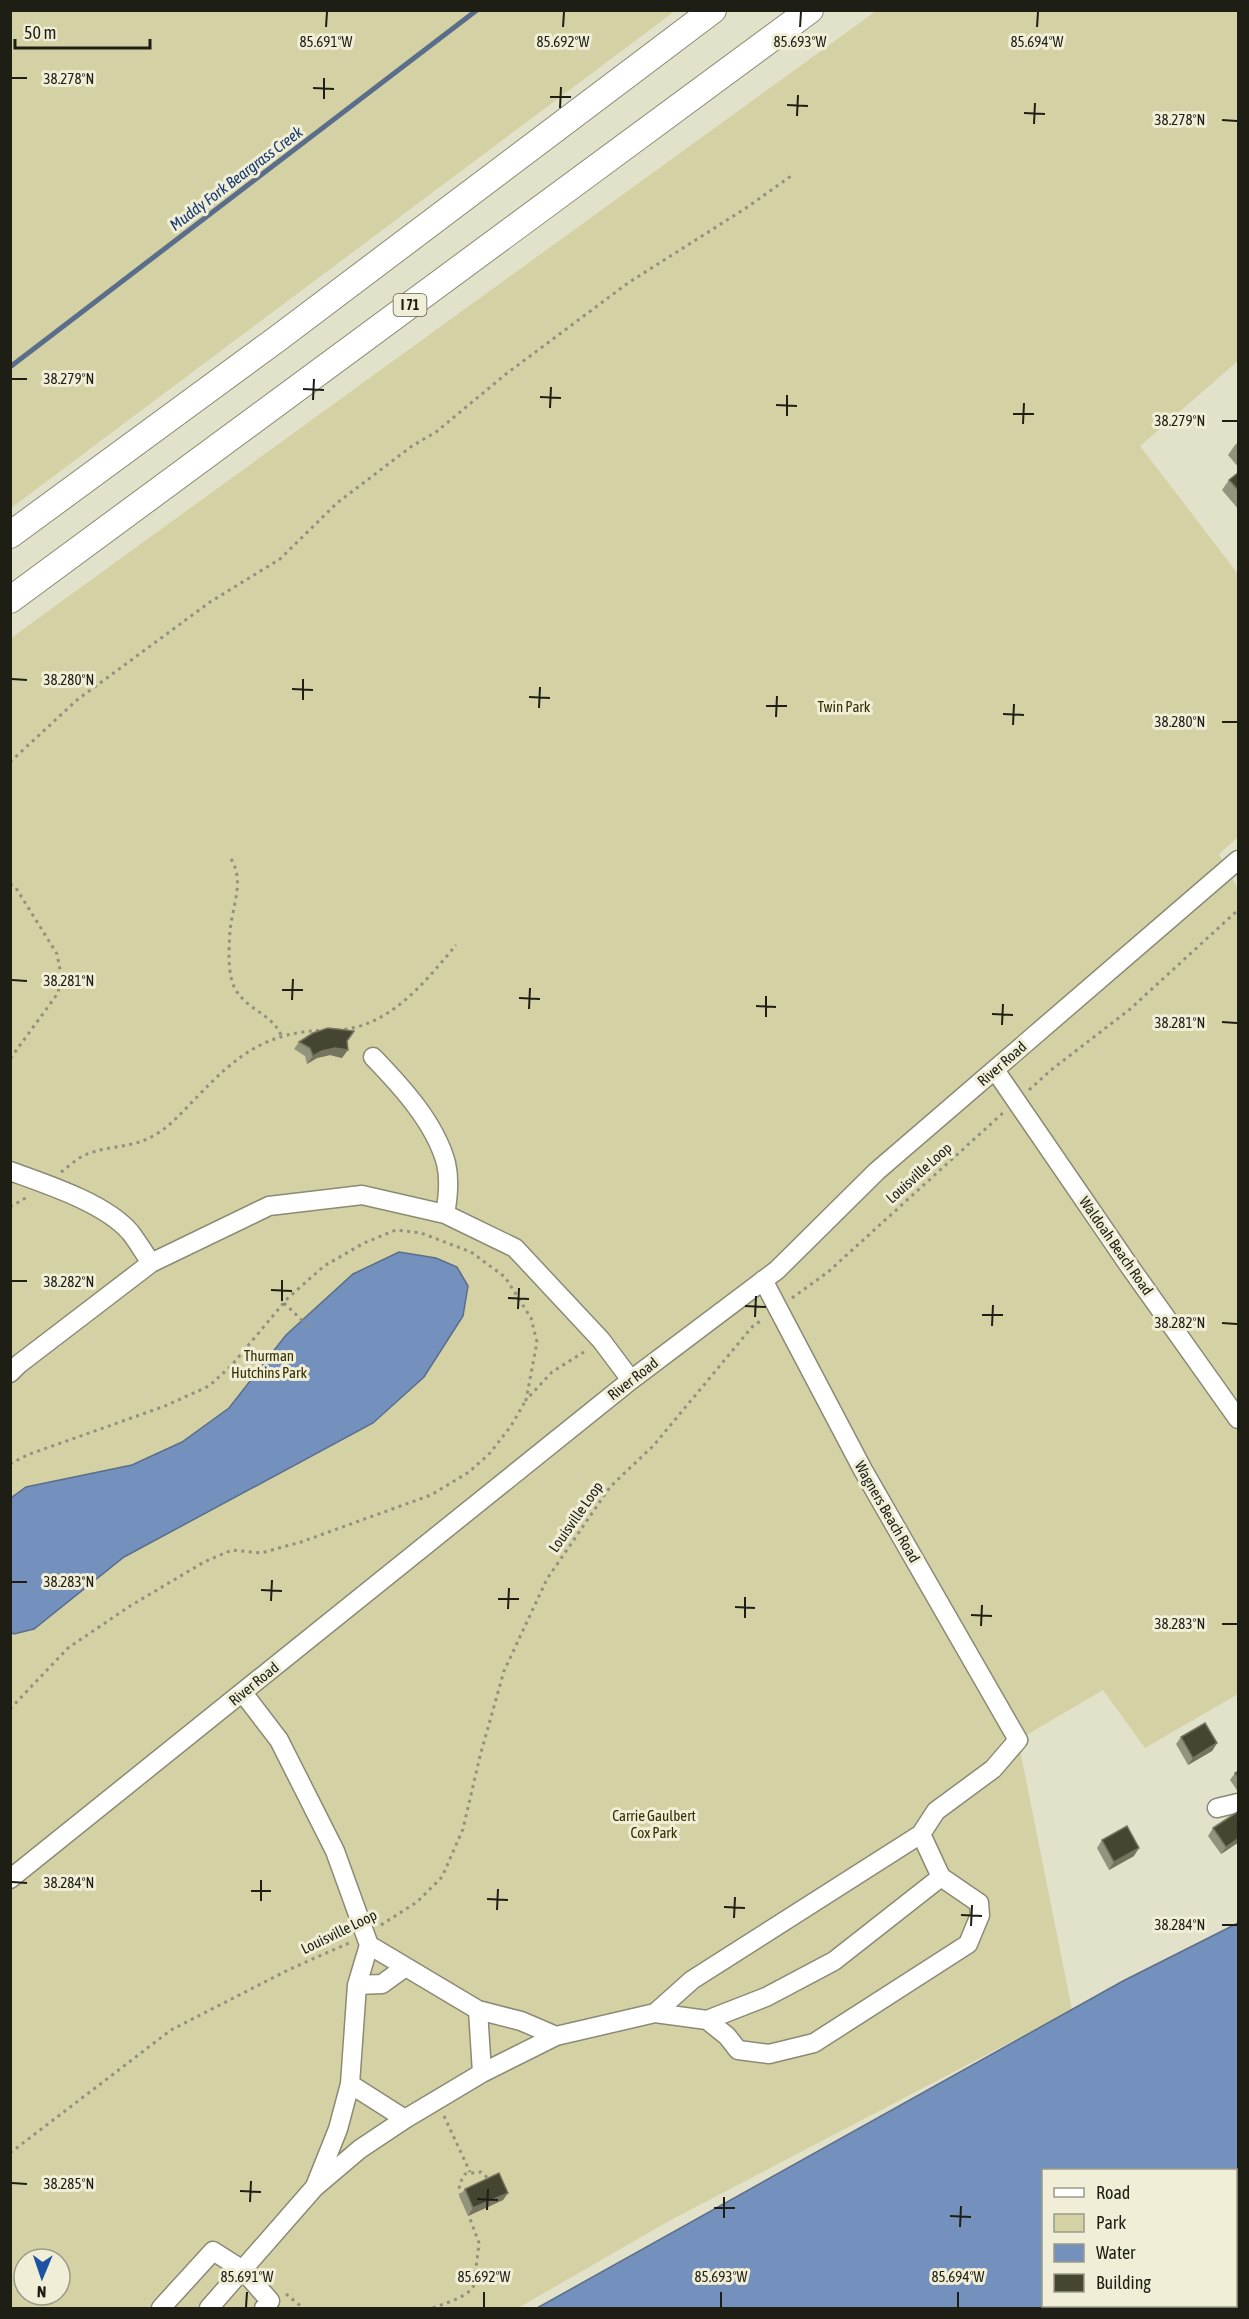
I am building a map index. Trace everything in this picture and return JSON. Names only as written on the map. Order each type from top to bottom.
[{"type":"highway","points":[[10,535],[277,339],[713,10]]},
{"type":"highway","name":"I 71","points":[[10,600],[810,10]]},
{"type":"street","name":"River Road","points":[[10,1879],[631,1380],[777,1270],[877,1172],[1239,860]]},
{"type":"street","points":[[373,1057],[394,1078],[429,1125],[446,1164],[448,1193],[445,1214]]},
{"type":"street","name":"Waldoah Beach Road","points":[[995,1070],[1130,1267],[1239,1419]]},
{"type":"street","points":[[10,1171],[46,1184],[99,1208],[129,1231],[151,1263]]},
{"type":"street","points":[[10,1373],[151,1263],[269,1206],[362,1195],[445,1214],[515,1248],[601,1341],[631,1380]]},
{"type":"street","name":"Wagners Beach Road","points":[[763,1280],[863,1470],[1018,1740],[993,1769],[936,1811],[921,1834]]},
{"type":"street","points":[[243,1693],[279,1740],[330,1841],[367,1940],[404,1968],[478,2010],[521,2021],[556,2036]]},
{"type":"street","points":[[1217,1808],[1239,1803]]},
{"type":"street","points":[[655,2013],[692,1980],[921,1834],[941,1877],[979,1903],[980,1916],[968,1944],[814,2043],[769,2054],[738,2050],[727,2036],[707,2020]]},
{"type":"street","points":[[209,2308],[314,2188],[360,2149],[482,2073],[556,2036],[655,2013],[707,2020],[766,1997],[834,1961],[941,1877]]},
{"type":"street","points":[[314,2188],[338,2128],[350,2084],[357,1985],[367,1940]]},
{"type":"street","points":[[357,1985],[382,1984],[404,1968]]},
{"type":"street","points":[[478,2010],[482,2073]]},
{"type":"street","points":[[350,2084],[405,2119]]},
{"type":"street","points":[[160,2308],[213,2251],[243,2270],[270,2301],[264,2308]]},
{"type":"path","points":[[10,762],[77,700],[210,602],[280,559],[337,503],[411,446],[436,432],[515,367],[628,283],[746,208],[791,176]]},
{"type":"path","points":[[231,859],[236,867],[238,879],[230,932],[231,979],[236,992],[252,1009],[278,1028],[281,1035]]},
{"type":"path","points":[[10,884],[16,888],[57,954],[61,975],[58,993],[10,1059]]},
{"type":"path","name":"Louisville Loop","points":[[10,2153],[171,2030],[290,1969],[367,1940],[417,1902],[442,1876],[463,1829],[480,1756],[504,1671],[547,1579],[610,1487],[654,1445],[752,1327],[828,1272],[1051,1070],[1129,1010],[1239,910]]},
{"type":"path","points":[[10,1207],[83,1156],[134,1145],[152,1137],[170,1125],[232,1064],[253,1048],[281,1035],[346,1029],[370,1022],[394,1008],[416,991],[456,945]]},
{"type":"path","points":[[10,1464],[27,1455],[165,1406],[209,1386],[231,1366],[284,1303],[324,1266],[364,1243],[396,1230],[422,1233],[471,1252],[505,1277],[531,1318],[537,1342],[526,1400]]},
{"type":"path","points":[[284,1303],[311,1329]]},
{"type":"path","points":[[10,1709],[68,1648],[130,1606],[204,1562],[232,1550],[261,1553],[301,1542],[431,1495],[469,1472],[490,1453],[511,1426],[526,1400],[552,1372],[601,1341]]},
{"type":"path","points":[[437,2100],[470,2172]]},
{"type":"path","points":[[461,2196],[459,2185],[470,2172],[486,2174],[491,2182]]},
{"type":"path","points":[[433,2308],[467,2293],[474,2285],[479,2243],[469,2216]]},
{"type":"path","points":[[285,2292],[303,2308]]},
{"type":"green space","points":[[11,10],[675,10],[675,11],[11,508]]},
{"type":"green space","points":[[876,11],[1238,11],[1238,361],[1140,446],[1238,574],[1238,837],[1219,854],[1238,889],[1238,1694],[1145,1748],[1103,1690],[1018,1740],[1072,2010],[669,2221],[518,2308],[11,2308],[11,638]]},
{"type":"water","points":[[399,1252],[436,1258],[457,1267],[468,1286],[463,1316],[424,1377],[373,1423],[124,1557],[34,1629],[14,1634],[11,1632],[11,1498],[26,1487],[132,1465],[182,1442],[229,1408],[286,1335],[353,1274]]},
{"type":"water","points":[[1238,1923],[1238,2308],[537,2308],[1123,1981]]},
{"type":"building","points":[[1239,472],[1239,491],[1229,480]]},
{"type":"building","points":[[328,1028],[354,1031],[347,1041],[348,1050],[335,1048],[313,1056],[310,1048],[299,1042],[313,1033]]},
{"type":"building","points":[[1205,1723],[1217,1743],[1193,1758],[1181,1737]]},
{"type":"building","points":[[1239,1811],[1239,1838],[1226,1847],[1213,1828]]},
{"type":"building","points":[[1127,1826],[1139,1848],[1114,1862],[1102,1840]]},
{"type":"building","points":[[499,2173],[508,2193],[473,2208],[465,2189]]},
{"type":"waterway","name":"Muddy Fork Beargrass Creek","points":[[10,367],[477,10]]},
{"type":"park label","name":"Twin Park","points":[[844,707]]},
{"type":"park label","name":"Thurman Hutchins Park","points":[[269,1364]]},
{"type":"park label","name":"Carrie Gaulbert Cox Park","points":[[654,1824]]}]
